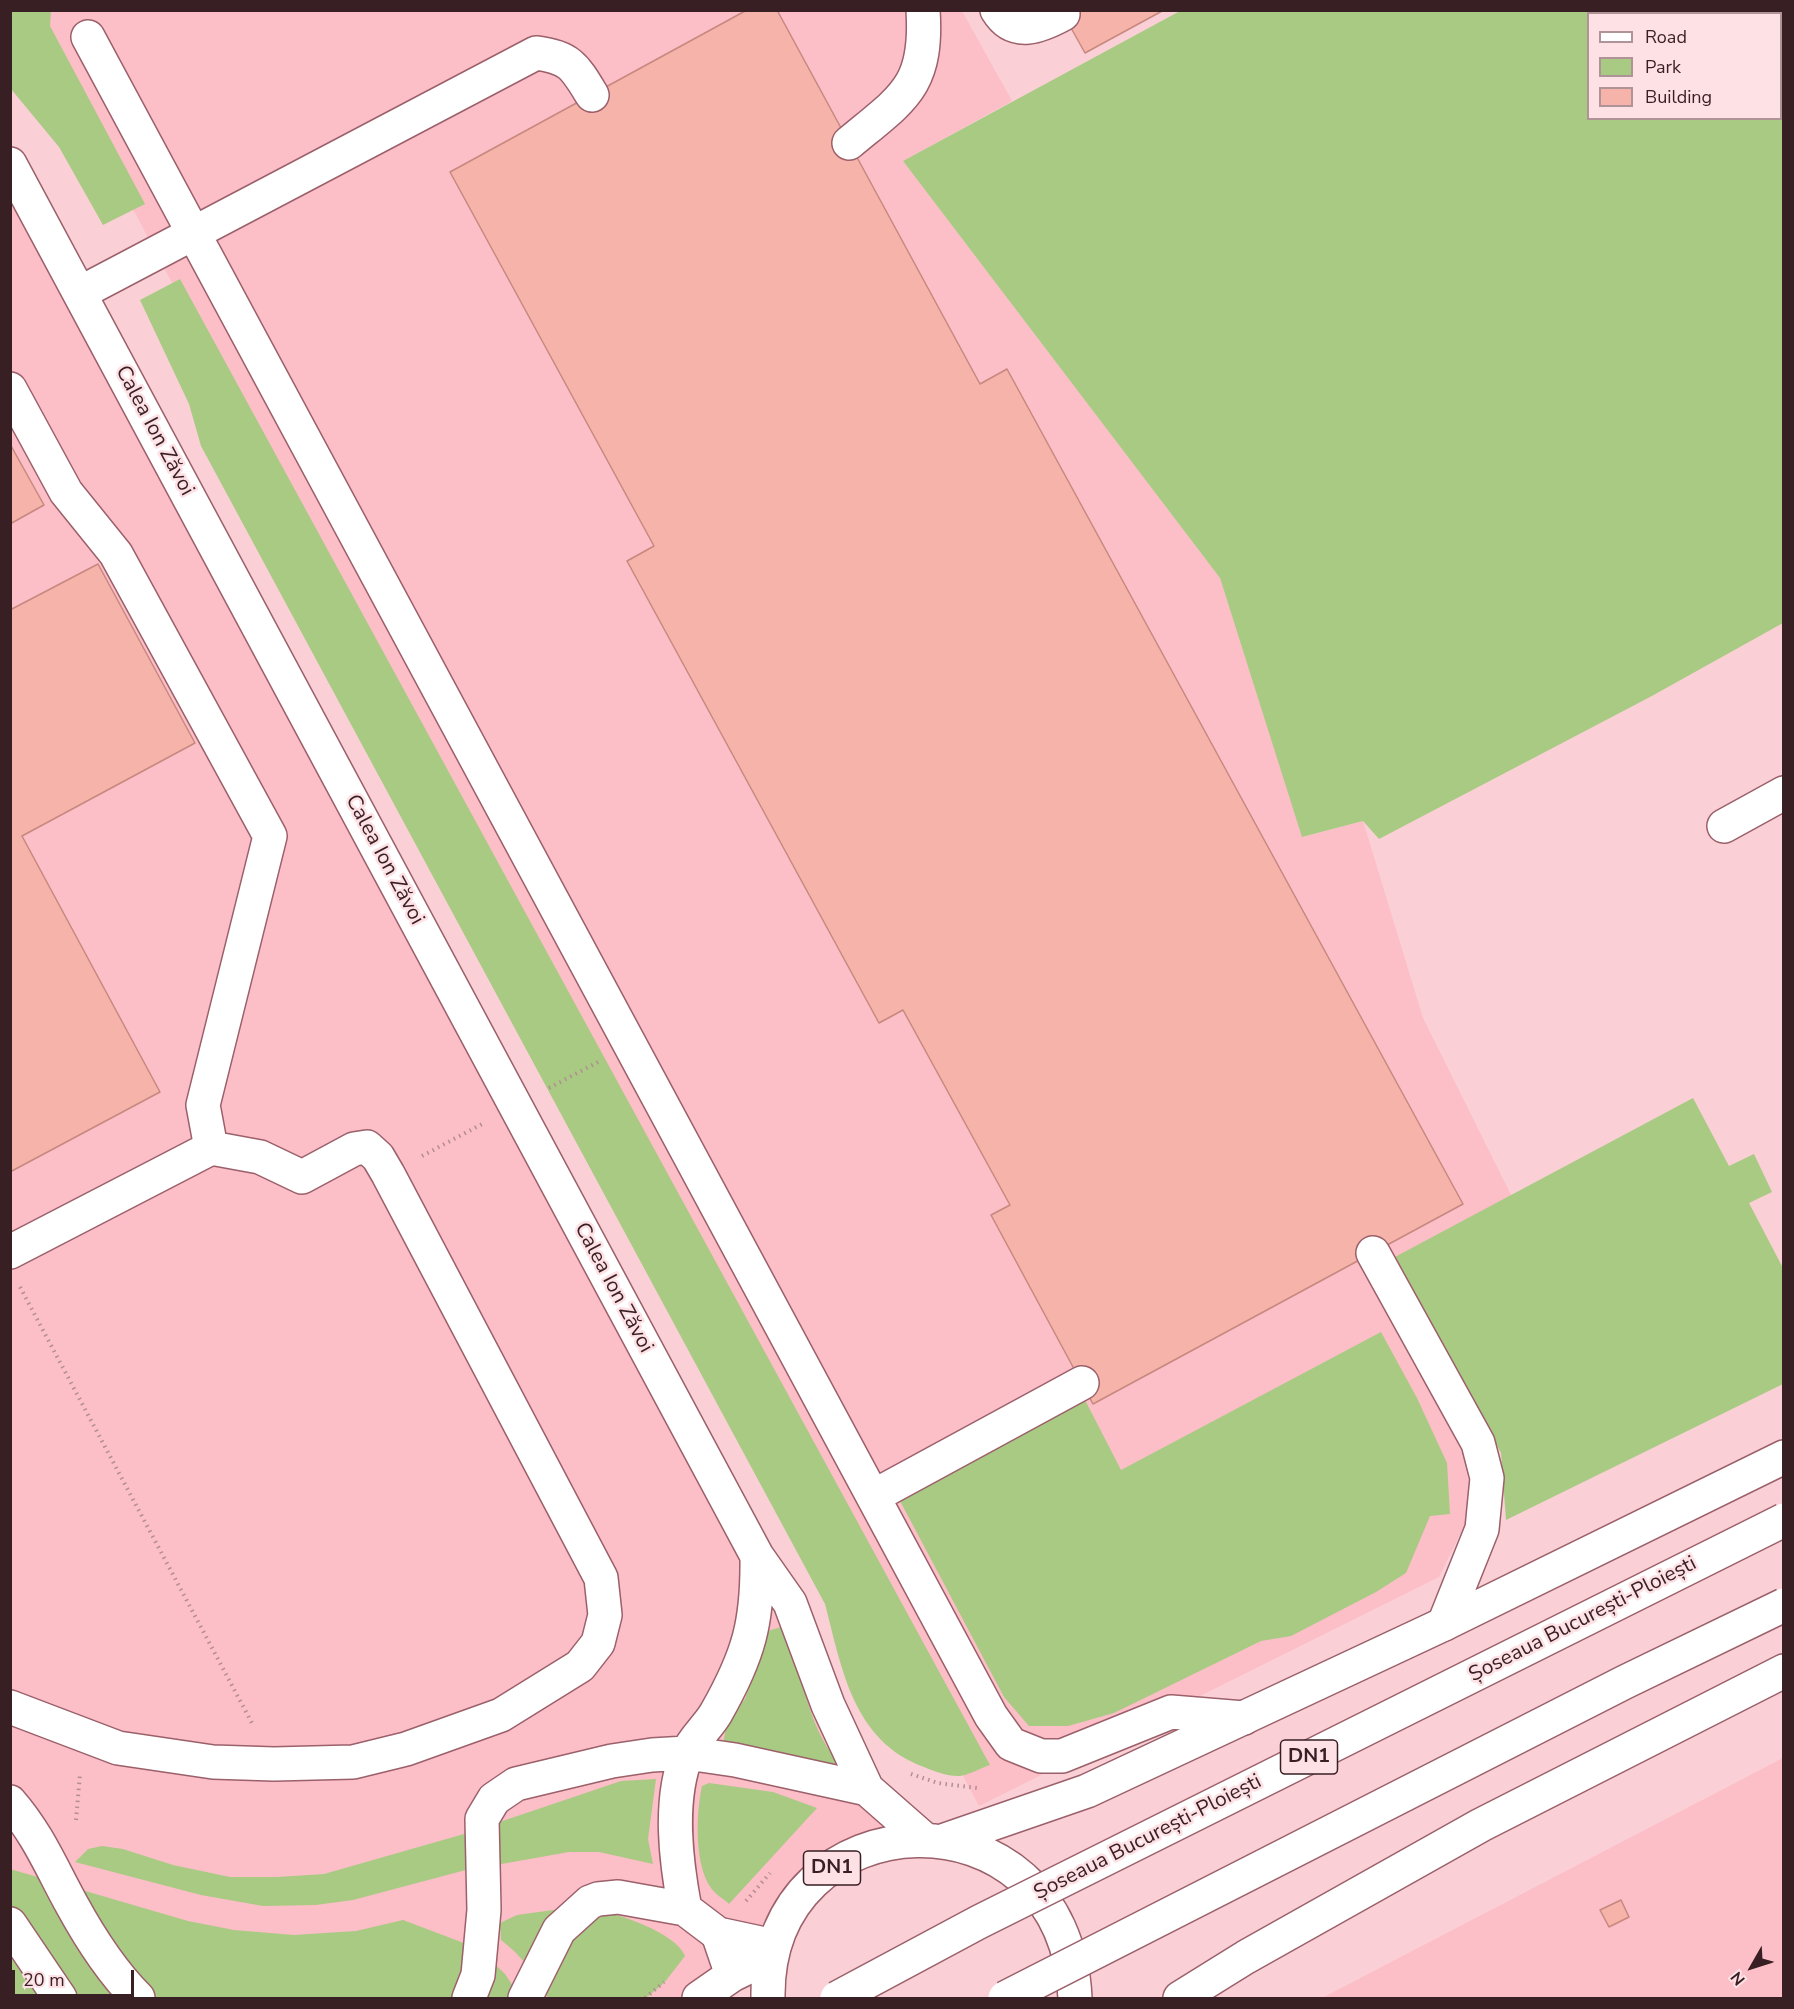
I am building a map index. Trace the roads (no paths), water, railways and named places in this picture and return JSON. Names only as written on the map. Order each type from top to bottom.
[{"type":"main road","points":[[849,143],[904,98],[916,79],[923,55],[923,10]]},
{"type":"main road","points":[[997,10],[1019,27],[1037,27],[1063,14]]},
{"type":"main road","points":[[88,37],[991,1716],[1011,1744],[1041,1756],[1062,1756],[1170,1712],[1244,1718]]},
{"type":"main road","points":[[80,293],[536,53],[557,55],[575,67],[592,95]]},
{"type":"main road","name":"Calea Ion Zăvoi","points":[[10,164],[757,1556],[790,1604],[828,1704],[867,1789]]},
{"type":"main road","points":[[10,388],[66,492],[116,554],[270,836],[203,1105],[211,1148]]},
{"type":"main road","points":[[1724,826],[1784,793]]},
{"type":"main road","points":[[10,1707],[118,1748],[213,1762],[274,1764],[353,1762],[406,1749],[501,1715],[580,1666],[598,1643],[605,1615],[601,1578],[378,1157],[367,1147],[354,1149],[302,1177],[260,1157],[211,1148],[14,1266]]},
{"type":"main road","points":[[1373,1253],[1478,1443],[1487,1478],[1482,1529],[1444,1624]]},
{"type":"main road","points":[[874,1496],[1082,1383]]},
{"type":"main road","name":"DN1","points":[[935,1840],[1087,1791],[1444,1624],[1784,1457]]},
{"type":"main road","name":"Șoseaua București-Ploiești","points":[[837,1998],[990,1917],[1784,1520]]},
{"type":"main road","name":"Calea Ion Zăvoi","points":[[686,1909],[678,1868],[676,1824],[680,1784],[687,1753],[715,1715],[748,1645],[756,1618],[757,1556]]},
{"type":"main road","points":[[1005,1998],[1625,1682],[1784,1605]]},
{"type":"main road","points":[[1180,1998],[1246,1957],[1481,1825],[1784,1671]]},
{"type":"main road","points":[[470,1998],[478,1975],[484,1910],[482,1819],[494,1799],[516,1784],[612,1761],[687,1753],[735,1760],[867,1789],[935,1840]]},
{"type":"main road","points":[[10,1802],[45,1851],[93,1941],[121,1981],[138,1998]]},
{"type":"main road","name":"DN1","points":[[768,1998],[773,1951],[784,1922],[798,1901],[830,1869],[868,1849],[890,1842],[935,1840],[977,1849],[1004,1863],[1031,1883],[1052,1912],[1064,1937],[1074,1970],[1075,1998]]},
{"type":"main road","points":[[525,1998],[559,1930],[590,1902],[618,1897],[686,1909],[718,1934],[773,1951]]},
{"type":"main road","points":[[10,1924],[60,1998]]},
{"type":"main road","points":[[718,1934],[732,1975]]},
{"type":"main road","points":[[699,1998],[773,1951]]}]
